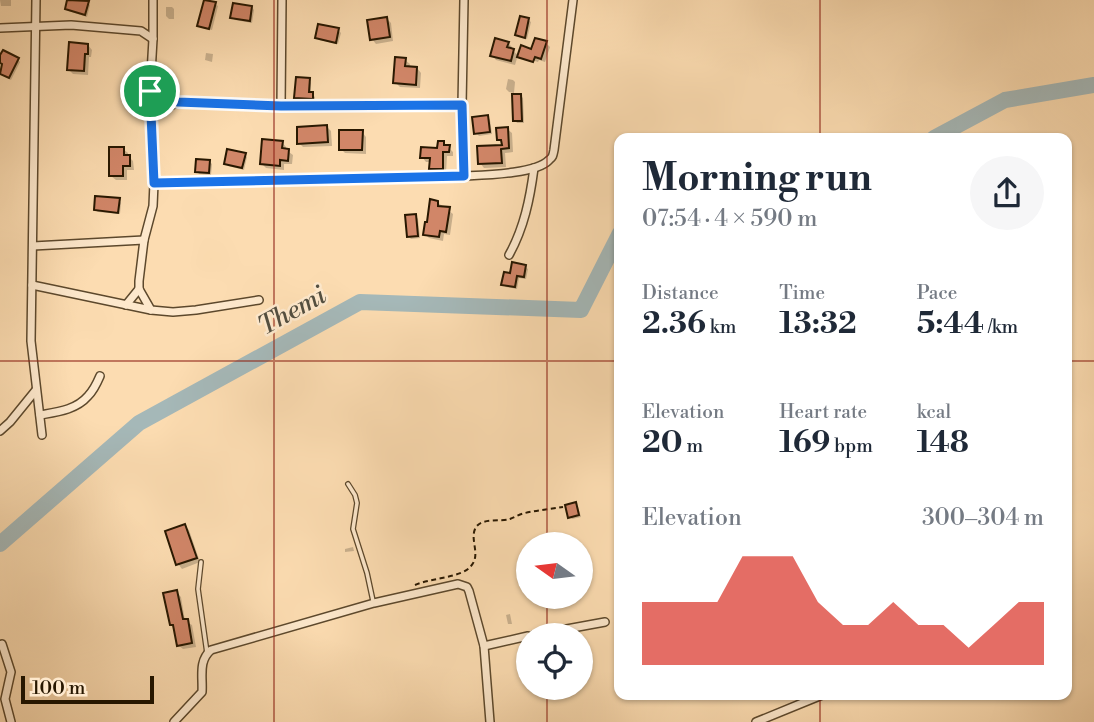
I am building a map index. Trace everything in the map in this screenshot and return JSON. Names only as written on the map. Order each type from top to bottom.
[{"type":"street","points":[[36,0],[31,341],[42,435]]},
{"type":"street","points":[[151,310],[139,289],[139,281],[153,206],[150,91],[153,0]]},
{"type":"street","points":[[281,106],[282,0]]},
{"type":"street","points":[[464,0],[464,176]]},
{"type":"street","points":[[154,183],[464,176],[511,172],[534,168],[548,162],[554,150],[573,0]]},
{"type":"street","points":[[141,31],[153,16]]},
{"type":"street","points":[[0,28],[71,25],[141,31],[153,38]]},
{"type":"street","points":[[150,91],[178,102],[281,106],[462,105]]},
{"type":"street","points":[[152,115],[178,102]]},
{"type":"street","points":[[509,255],[530,201],[534,168]]},
{"type":"street","points":[[33,246],[145,240]]},
{"type":"street","points":[[32,285],[151,310],[173,312],[259,300]]},
{"type":"street","points":[[126,305],[139,289]]},
{"type":"street","points":[[40,415],[65,410],[78,404],[89,396],[100,376]]},
{"type":"street","points":[[0,431],[36,390]]},
{"type":"street","points":[[174,722],[202,692],[202,666],[204,657],[211,650],[374,603],[458,584],[467,587],[484,646],[491,722]]},
{"type":"street","points":[[593,624],[605,622]]},
{"type":"street","points":[[484,646],[516,639]]},
{"type":"street","points":[[2,644],[11,672],[5,699],[11,722]]},
{"type":"street","points":[[756,722],[808,700]]},
{"type":"lane","points":[[348,484],[357,503],[354,529],[374,603]]},
{"type":"lane","points":[[201,562],[198,589],[207,653]]},
{"type":"path","points":[[411,596],[417,583],[470,568],[476,552],[474,532],[478,524],[563,507]]},
{"type":"building","points":[[67,0],[89,1],[85,15],[65,9]]},
{"type":"building","points":[[204,0],[216,2],[209,29],[197,26]]},
{"type":"building","points":[[233,3],[252,6],[250,21],[230,18]]},
{"type":"building","points":[[520,16],[529,18],[525,38],[515,35]]},
{"type":"building","points":[[387,17],[390,37],[370,40],[367,20]]},
{"type":"building","points":[[318,24],[339,28],[336,43],[315,38]]},
{"type":"building","points":[[495,38],[509,42],[507,47],[514,49],[511,61],[490,56]]},
{"type":"building","points":[[535,38],[547,41],[541,59],[535,57],[533,62],[517,57],[521,45],[531,49]]},
{"type":"building","points":[[69,42],[88,44],[84,71],[67,70]]},
{"type":"building","points":[[3,50],[19,58],[9,78],[0,74],[0,55]]},
{"type":"building","points":[[395,57],[406,58],[405,66],[417,67],[416,85],[393,83]]},
{"type":"building","points":[[296,77],[310,78],[309,92],[313,92],[313,99],[294,98]]},
{"type":"building","points":[[512,94],[521,94],[522,121],[513,121]]},
{"type":"building","points":[[488,115],[490,132],[474,134],[472,117]]},
{"type":"building","points":[[327,125],[328,142],[297,144],[297,127]]},
{"type":"building","points":[[508,127],[509,148],[501,149],[502,163],[478,164],[477,146],[502,145],[501,140],[497,140],[496,128]]},
{"type":"building","points":[[339,130],[363,130],[362,150],[339,150]]},
{"type":"building","points":[[262,139],[283,141],[282,148],[289,149],[288,161],[280,160],[280,166],[260,164]]},
{"type":"building","points":[[438,141],[450,145],[449,152],[443,152],[443,169],[429,169],[430,158],[420,158],[421,147],[437,148]]},
{"type":"building","points":[[109,147],[124,147],[124,155],[130,155],[130,166],[123,166],[123,176],[109,176]]},
{"type":"building","points":[[227,149],[246,153],[242,168],[224,164]]},
{"type":"building","points":[[196,159],[210,160],[209,173],[195,172]]},
{"type":"building","points":[[95,196],[120,198],[118,213],[94,210]]},
{"type":"building","points":[[430,199],[438,201],[438,206],[450,207],[446,232],[440,231],[439,237],[423,235]]},
{"type":"building","points":[[416,214],[418,236],[407,237],[405,215]]},
{"type":"building","points":[[512,262],[526,265],[524,277],[517,276],[515,287],[501,285],[504,272],[510,273]]},
{"type":"building","points":[[576,502],[579,515],[568,518],[565,505]]},
{"type":"building","points":[[185,524],[197,558],[176,565],[165,531]]},
{"type":"building","points":[[177,590],[183,619],[188,619],[192,643],[177,646],[163,593]]},
{"type":"waterway","name":"Themi","points":[[943,133],[1005,100],[1094,85]]},
{"type":"waterway","name":"Themi","points":[[0,544],[139,423],[360,302],[581,310],[614,245]]},
{"type":"route","points":[[150,91],[178,102],[281,106],[462,105],[464,176],[154,183],[150,91]]}]
